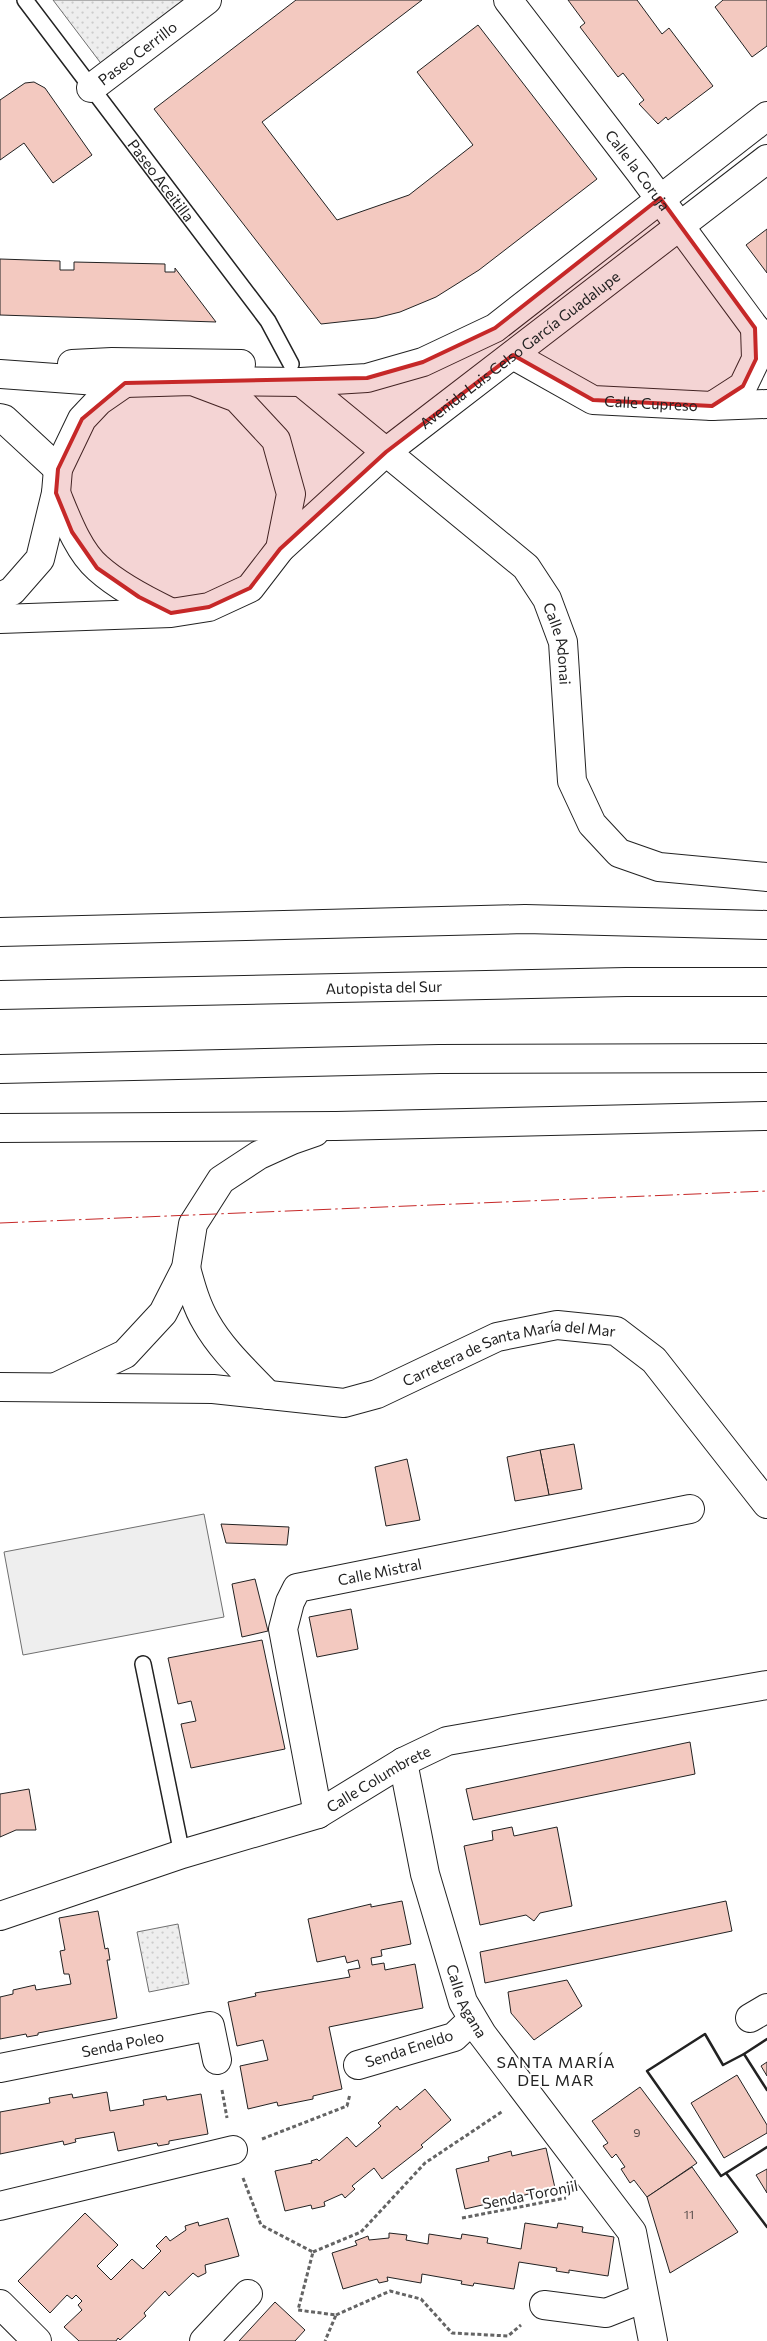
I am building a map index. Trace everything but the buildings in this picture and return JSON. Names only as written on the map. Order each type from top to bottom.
[{"type":"main road","name":"Paseo Cerrillo","points":[[92,88],[207,0]]},
{"type":"main road","name":"Calle la Coruja","points":[[508,0],[660,198],[761,334]]},
{"type":"main road","name":"Avenida Luis Celso García Guadalupe","points":[[0,368],[112,362],[367,378],[423,362],[495,328],[767,116]]},
{"type":"main road","name":"Avenida Luis Celso García Guadalupe","points":[[0,619],[171,613],[209,606],[250,588],[280,549],[386,452],[767,159]]},
{"type":"main road","name":"Calle Cupreso","points":[[712,406],[744,386],[756,359],[761,334]]},
{"type":"main road","name":"Calle Cupreso","points":[[513,354],[593,400],[712,406],[767,404]]},
{"type":"main road","name":"Avenida Luis Celso García Guadalupe","points":[[125,383],[192,381],[296,373]]},
{"type":"main road","name":"Calle Adonai","points":[[296,373],[327,405],[526,567],[547,599],[563,642],[572,781],[592,824],[619,852],[659,867],[767,877]]},
{"type":"main road","points":[[0,374],[125,383]]},
{"type":"main road","points":[[192,381],[237,398],[276,440],[291,494],[280,549]]},
{"type":"main road","points":[[0,597],[12,591],[40,559],[57,481],[82,419],[99,401],[125,383]]},
{"type":"main road","points":[[0,418],[4,418],[57,481],[72,532],[96,568],[139,597],[171,613]]},
{"type":"main road","points":[[0,932],[525,919],[767,925]]},
{"type":"main road","name":"Autopista del Sur","points":[[0,995],[626,982],[767,982]]},
{"type":"main road","points":[[0,1069],[440,1059],[767,1058]]},
{"type":"main road","points":[[0,1128],[336,1126],[767,1116]]},
{"type":"main road","points":[[58,1386],[125,1354],[163,1313],[186,1268],[193,1224],[221,1180],[275,1148],[336,1126]]},
{"type":"main road","points":[[186,1268],[193,1294],[206,1322],[234,1359],[268,1395]]},
{"type":"main road","name":"Carretera de Santa María del Mar","points":[[0,1386],[212,1389],[344,1404],[377,1394],[497,1337],[557,1326],[616,1331],[654,1360],[767,1504]]},
{"type":"main road","name":"Calle Mistral","points":[[318,1814],[283,1629],[290,1602],[297,1588],[690,1509]]},
{"type":"main road","name":"Calle Columbrete","points":[[0,1916],[182,1854],[318,1814],[403,1762],[447,1741],[767,1685]]},
{"type":"main road","name":"Calle Agana","points":[[403,1762],[425,1874],[463,2002],[472,2020],[632,2232],[653,2341]]},
{"type":"main road","name":"Senda Eneldo","points":[[358,2065],[454,2036],[472,2020]]},
{"type":"main road","name":"Senda Poleo","points":[[0,2068],[210,2026],[217,2060]]},
{"type":"main road","points":[[0,2206],[233,2150]]},
{"type":"main road","points":[[204,2341],[248,2294]]},
{"type":"main road","points":[[544,2304],[606,2313],[644,2298]]},
{"type":"main road","points":[[0,2304],[37,2341]]},
{"type":"lane","name":"Paseo Aceitilla","points":[[25,0],[268,321],[296,373]]},
{"type":"lane","points":[[143,1664],[182,1854]]},
{"type":"path","points":[[217,2060],[233,2150],[261,2225],[313,2252]]},
{"type":"path","name":"Senda Eneldo","points":[[233,2150],[347,2106],[358,2065]]},
{"type":"path","points":[[313,2252],[361,2232],[425,2163],[528,2094]]},
{"type":"path","name":"Senda Toronjil","points":[[462,2218],[602,2191]]},
{"type":"path","points":[[313,2252],[298,2310],[336,2315],[390,2291],[421,2300],[452,2333],[508,2336],[544,2304]]},
{"type":"path","points":[[325,2341],[336,2315]]},
{"type":"highlighted area","points":[[660,198],[755,328],[756,359],[743,386],[712,406],[593,400],[513,355],[386,452],[280,549],[250,588],[209,607],[171,613],[139,597],[97,568],[72,532],[56,493],[58,469],[82,419],[125,383],[367,378],[423,362],[495,328]]},
{"type":"shaded area","points":[[53,0],[189,0],[103,66]]},
{"type":"shaded area","points":[[204,1514],[224,1617],[23,1655],[4,1552]]},
{"type":"shaded area","points":[[178,1924],[189,1984],[149,1992],[137,1932]]},
{"type":"wall","points":[[726,2173],[721,2176],[647,2071],[705,2034],[723,2065],[744,2054]]},
{"type":"wall","points":[[767,2039],[744,2054],[767,2090]]},
{"type":"wall","points":[[767,2147],[726,2173],[767,2227]]},
{"type":"power","points":[[0,1223],[767,1191]]},
{"type":"district","name":"SANTA MARÍA DEL MAR","points":[[556,2070]]}]
